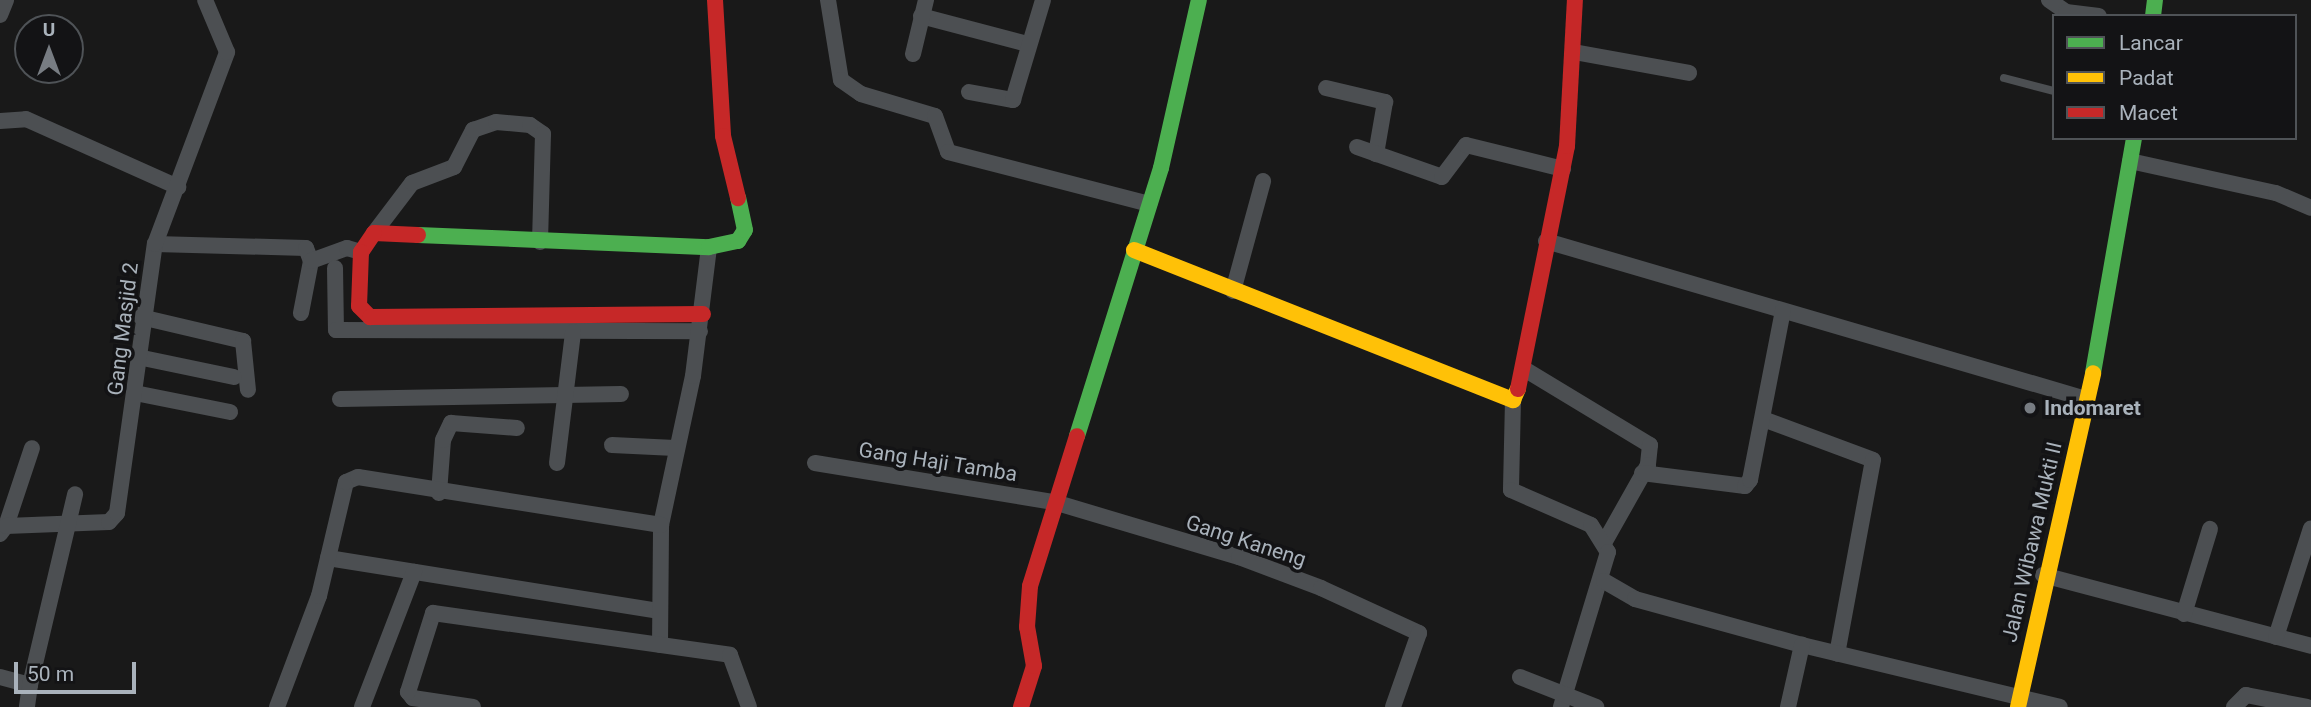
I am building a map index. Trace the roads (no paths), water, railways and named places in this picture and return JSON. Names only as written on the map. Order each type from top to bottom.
[{"type":"street","points":[[0,15],[6,0]]},
{"type":"street","name":"Gang Masjid 2","points":[[3,530],[109,522],[117,513],[135,394],[141,317],[155,244],[227,52],[205,0]]},
{"type":"street","points":[[374,233],[540,242],[723,244],[745,230],[723,136],[715,0]]},
{"type":"street","points":[[828,0],[841,80],[862,94],[935,116],[948,152],[1149,204]]},
{"type":"street","points":[[969,92],[1013,100],[1043,0]]},
{"type":"street","points":[[1021,707],[1034,666],[1027,627],[1030,586],[1149,204],[1199,0]]},
{"type":"street","points":[[1562,703],[1609,561],[1604,543],[1591,525],[1511,490],[1513,400],[1526,370],[1546,241],[1563,169],[1574,52],[1575,0]]},
{"type":"street","points":[[2049,0],[2066,12],[2082,14]]},
{"type":"street","points":[[913,54],[923,8],[1028,44]]},
{"type":"street","points":[[1574,52],[1689,72]]},
{"type":"street","points":[[1326,88],[1385,102],[1376,154]]},
{"type":"street","points":[[0,121],[26,119],[178,187]]},
{"type":"street","points":[[540,242],[543,134],[530,125],[496,122],[473,130],[454,167],[412,183],[361,252],[359,306],[370,317],[703,314]]},
{"type":"street","name":"Jalan Wibawa Mukti II","points":[[2019,702],[2043,575],[2086,399],[2133,140]]},
{"type":"street","points":[[1357,147],[1442,177],[1466,145],[1563,169]]},
{"type":"street","points":[[2130,161],[2276,193],[2311,208]]},
{"type":"street","points":[[1233,291],[1263,180]]},
{"type":"street","points":[[1546,241],[2086,399]]},
{"type":"street","points":[[155,244],[306,248],[311,261],[301,313]]},
{"type":"street","points":[[660,645],[661,526],[703,314],[723,244]]},
{"type":"street","points":[[311,261],[347,248],[361,252]]},
{"type":"street","points":[[1134,250],[1513,400]]},
{"type":"street","points":[[335,268],[336,330],[701,331]]},
{"type":"street","points":[[1642,472],[1745,486],[1763,419],[1783,311]]},
{"type":"street","points":[[141,317],[243,341],[248,390]]},
{"type":"street","points":[[557,463],[573,332]]},
{"type":"street","points":[[138,358],[234,377]]},
{"type":"street","points":[[1526,370],[1639,434],[1650,451],[1642,472],[1604,543]]},
{"type":"street","points":[[135,394],[230,412]]},
{"type":"street","points":[[340,400],[567,398],[621,394]]},
{"type":"street","points":[[1763,419],[1873,460],[1838,654]]},
{"type":"street","points":[[439,493],[443,440],[451,423],[517,428]]},
{"type":"street","points":[[612,445],[675,448]]},
{"type":"street","points":[[3,530],[8,490],[32,448]]},
{"type":"street","name":"Gang Haji Tamba","points":[[815,463],[1054,502]]},
{"type":"street","points":[[276,707],[328,558],[346,482],[358,477],[439,493],[661,526]]},
{"type":"street","points":[[27,707],[30,685],[72,523],[75,494]]},
{"type":"street","name":"Gang Kaneng","points":[[1054,502],[1239,556],[1419,633],[1394,704]]},
{"type":"street","points":[[2276,637],[2311,528]]},
{"type":"street","points":[[2184,614],[2210,529]]},
{"type":"street","points":[[328,558],[660,611]]},
{"type":"street","points":[[362,707],[414,572]]},
{"type":"street","points":[[2043,575],[2311,646]]},
{"type":"street","points":[[1604,581],[1635,599],[2019,702],[2060,707]]},
{"type":"street","points":[[472,707],[413,698],[408,692],[433,613],[730,655],[749,707]]},
{"type":"street","points":[[1788,707],[1802,645]]},
{"type":"street","points":[[0,677],[30,685]]},
{"type":"street","points":[[1520,677],[1562,703],[1596,707]]},
{"type":"street","points":[[2234,707],[2246,695],[2307,707]]},
{"type":"street","points":[[1394,704],[1411,707]]},
{"type":"lane","points":[[2004,78],[2052,90]]},
{"type":"place","name":"Indomaret","points":[[2030,408]]}]
